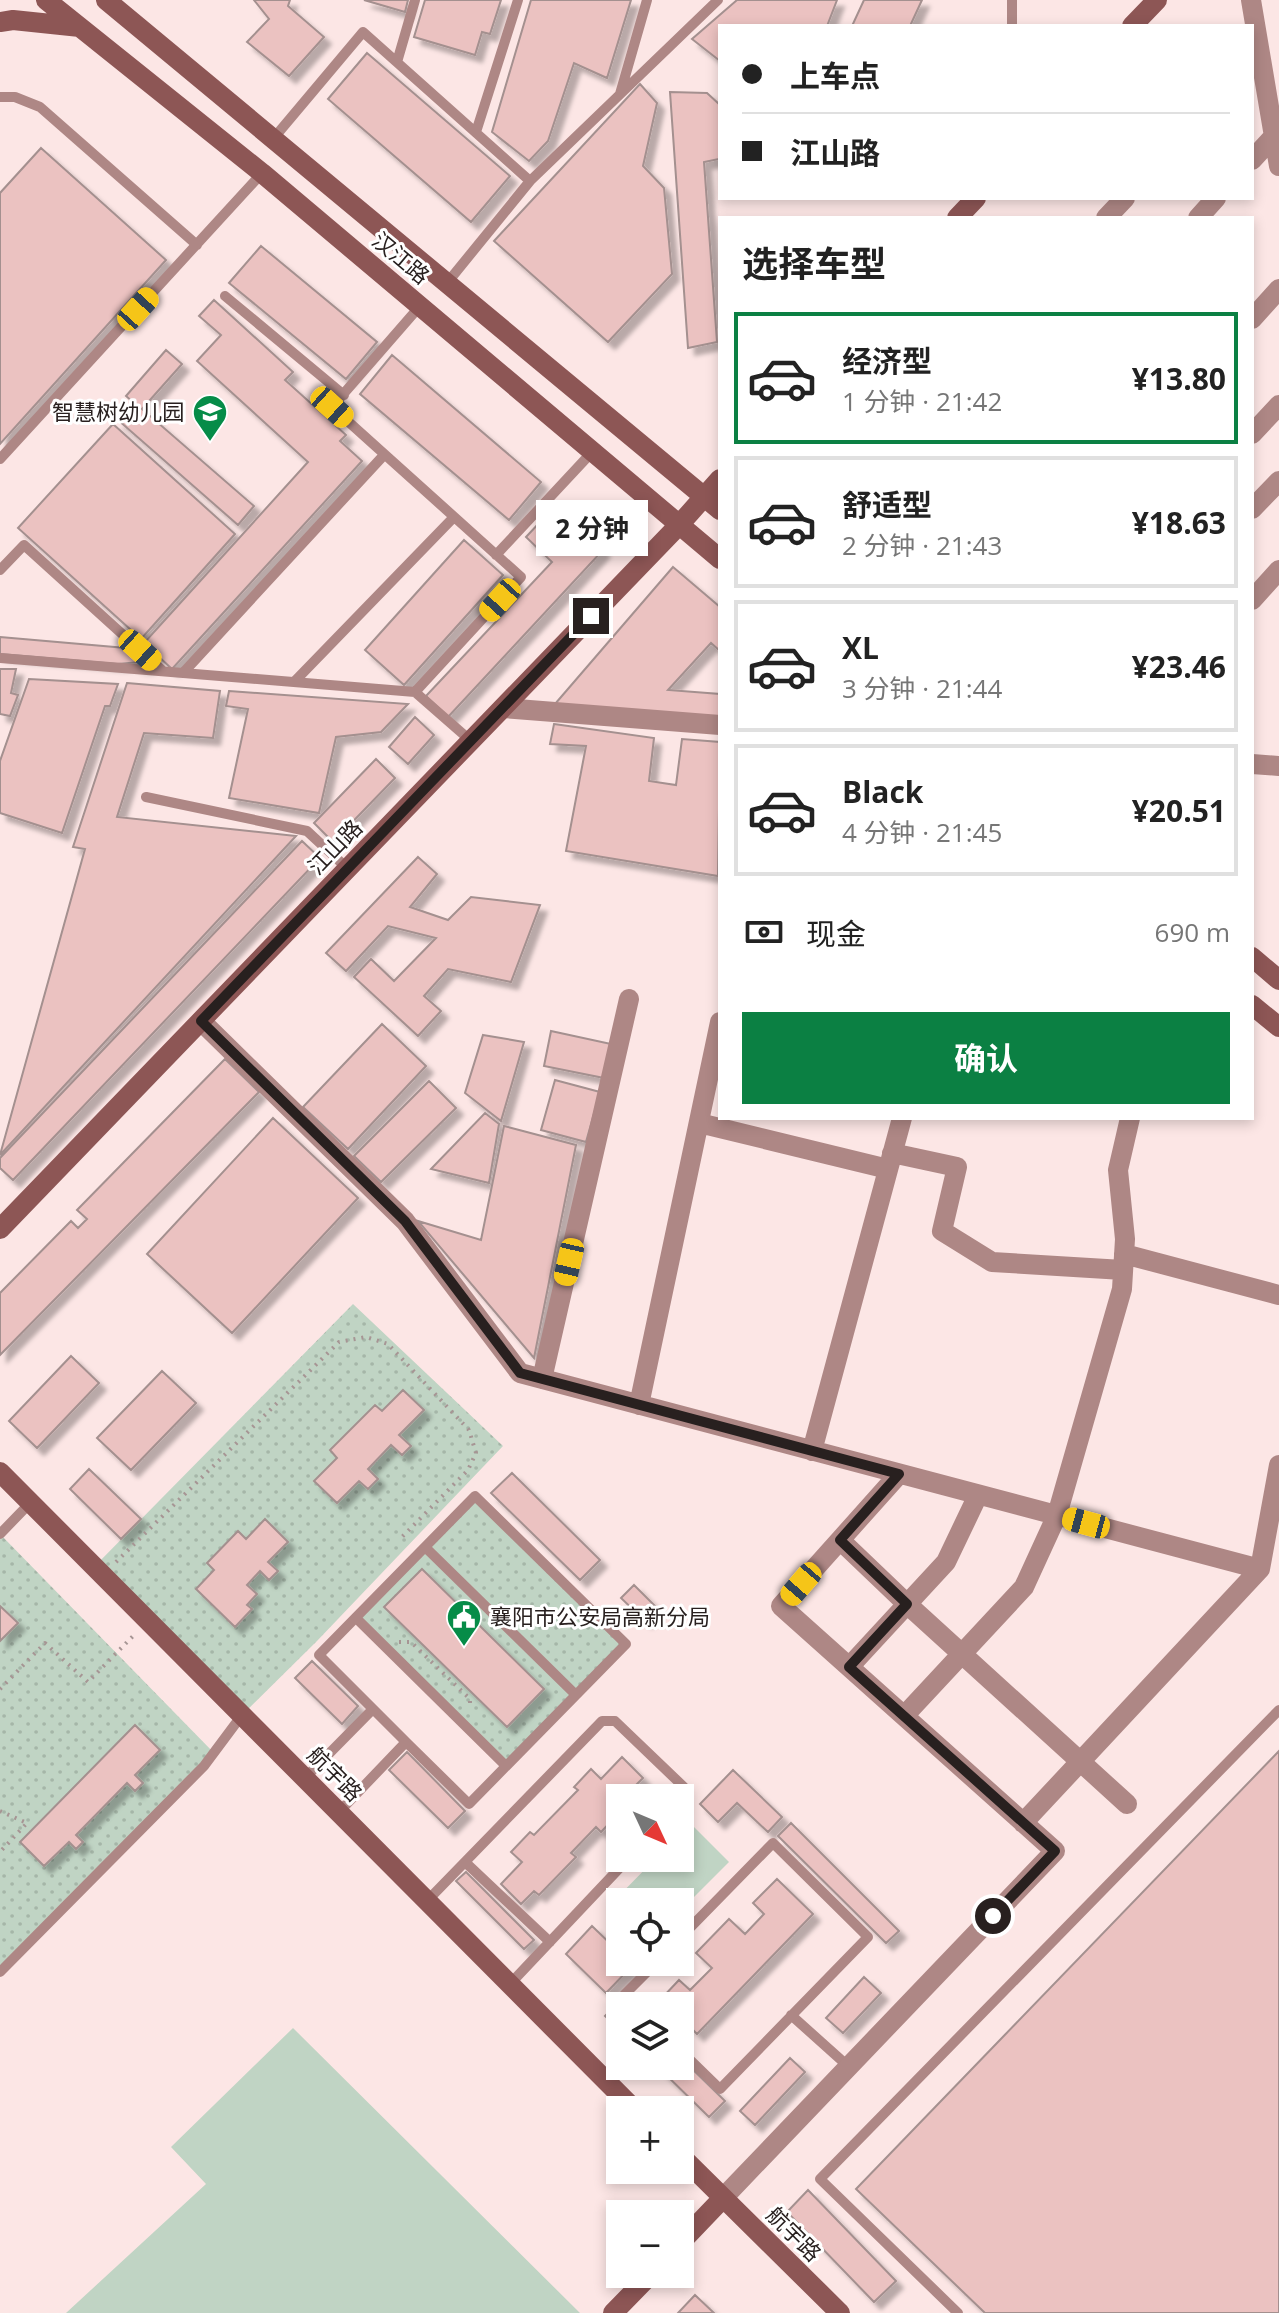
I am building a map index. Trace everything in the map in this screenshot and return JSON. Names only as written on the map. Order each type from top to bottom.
[{"type":"street","name":"汉江路","points":[[46,0],[262,173],[718,557]]},
{"type":"street","name":"汉江路","points":[[106,0],[718,508]]},
{"type":"street","points":[[1134,24],[1157,0]]},
{"type":"street","points":[[1251,0],[1253,24]]},
{"type":"street","points":[[0,22],[13,20],[80,27]]},
{"type":"street","points":[[1254,37],[1256,62],[1279,166]]},
{"type":"street","points":[[1254,158],[1274,136]]},
{"type":"street","points":[[959,216],[974,200]]},
{"type":"street","points":[[1108,216],[1123,200]]},
{"type":"street","points":[[1200,216],[1214,200]]},
{"type":"street","points":[[1254,317],[1279,289]]},
{"type":"street","points":[[1254,432],[1279,405]]},
{"type":"street","name":"江山路","points":[[0,1229],[718,481]]},
{"type":"street","points":[[1254,507],[1279,481]]},
{"type":"street","points":[[1254,598],[1279,570]]},
{"type":"street","points":[[503,708],[718,725]]},
{"type":"street","points":[[1254,764],[1279,766]]},
{"type":"street","points":[[1254,959],[1279,980]]},
{"type":"street","points":[[542,1379],[629,999]]},
{"type":"street","points":[[1254,1007],[1279,1027]]},
{"type":"street","points":[[201,1021],[405,1221],[520,1373],[1260,1569]]},
{"type":"street","points":[[639,1405],[718,1032]]},
{"type":"street","points":[[812,1451],[901,1120]]},
{"type":"street","points":[[904,1716],[1024,1587],[1057,1515],[1122,1289],[1118,1170],[1130,1120]]},
{"type":"street","points":[[699,1123],[890,1161],[957,1167],[942,1231],[992,1262],[1123,1262],[1279,1295]]},
{"type":"street","points":[[1023,1823],[1260,1569],[1279,1465]]},
{"type":"street","name":"航宇路","points":[[0,1472],[621,2096]]},
{"type":"street","points":[[694,2228],[1055,1851],[781,1606],[899,1474]]},
{"type":"street","points":[[849,1667],[946,1562],[978,1495]]},
{"type":"street","points":[[840,1540],[1127,1804]]},
{"type":"street","name":"航宇路","points":[[694,2169],[840,2313]]},
{"type":"street","points":[[613,2313],[637,2288]]},
{"type":"lane","points":[[397,62],[415,0]]},
{"type":"lane","points":[[476,132],[518,0]]},
{"type":"lane","points":[[619,96],[647,0]]},
{"type":"lane","points":[[447,283],[530,181],[718,0]]},
{"type":"lane","points":[[1012,0],[1012,24]]},
{"type":"lane","points":[[273,139],[363,32],[530,181]]},
{"type":"lane","points":[[0,97],[15,97],[40,107],[197,245]]},
{"type":"lane","points":[[0,459],[262,173]]},
{"type":"lane","points":[[225,296],[344,395]]},
{"type":"lane","points":[[415,692],[521,577],[332,407],[420,306]]},
{"type":"lane","points":[[496,555],[593,451]]},
{"type":"lane","points":[[183,673],[384,455]]},
{"type":"lane","points":[[294,682],[454,517]]},
{"type":"lane","points":[[0,570],[24,545],[163,671]]},
{"type":"lane","points":[[0,658],[415,692],[471,741]]},
{"type":"lane","points":[[146,797],[307,831],[348,869]]},
{"type":"lane","points":[[475,1496],[626,1644],[469,1804],[319,1655],[425,1547],[475,1496]]},
{"type":"lane","points":[[0,1534],[31,1502]]},
{"type":"lane","points":[[425,1547],[576,1695]]},
{"type":"lane","points":[[356,1618],[506,1766]]},
{"type":"lane","points":[[305,1778],[373,1709]]},
{"type":"lane","points":[[958,2313],[820,2179],[1279,1710]]},
{"type":"lane","points":[[0,1972],[204,1766],[242,1715]]},
{"type":"lane","points":[[427,1901],[602,1721],[615,1721],[681,1784]]},
{"type":"lane","points":[[339,1812],[406,1742]]},
{"type":"lane","points":[[694,1924],[773,1843],[868,1937],[720,2089],[694,2064]]},
{"type":"lane","points":[[465,1862],[550,1942]]},
{"type":"lane","points":[[510,1984],[616,1872]]},
{"type":"lane","points":[[627,1992],[643,1976]]},
{"type":"lane","points":[[791,2015],[849,2067]]},
{"type":"path","points":[[103,1575],[329,1351],[339,1342],[366,1337],[388,1344],[469,1430],[476,1453],[468,1470],[401,1538]]},
{"type":"path","points":[[0,1689],[45,1643],[88,1682],[148,1620]]},
{"type":"path","points":[[381,1642],[411,1642],[470,1699],[468,1729]]},
{"type":"path","points":[[0,1811],[27,1823],[0,1852]]},
{"type":"green space","points":[[353,1304],[503,1446],[242,1715],[95,1566]]},
{"type":"green space","points":[[475,1496],[626,1644],[506,1766],[356,1618]]},
{"type":"green space","points":[[0,1534],[214,1753],[0,1972]]},
{"type":"green space","points":[[694,1827],[729,1862],[694,1897],[694,1888],[627,1888],[642,1872],[694,1872]]},
{"type":"green space","points":[[293,2028],[580,2313],[66,2313],[206,2184],[171,2147]]},
{"type":"building","points":[[254,0],[290,0],[288,6],[324,37],[289,76],[247,42],[269,19]]},
{"type":"building","points":[[364,0],[408,0],[405,12]]},
{"type":"building","points":[[425,0],[501,0],[490,34],[482,32],[475,55],[414,37]]},
{"type":"building","points":[[531,0],[631,0],[607,78],[574,63],[548,141],[529,161],[492,132]]},
{"type":"building","points":[[737,0],[837,0],[828,24],[718,24],[718,59],[692,39]]},
{"type":"building","points":[[864,0],[922,0],[911,24],[853,24]]},
{"type":"building","points":[[367,53],[510,176],[471,222],[328,99]]},
{"type":"building","points":[[640,84],[657,103],[643,166],[664,188],[672,274],[608,342],[494,241]]},
{"type":"building","points":[[670,92],[707,93],[718,103],[718,159],[704,162],[717,342],[688,348]]},
{"type":"building","points":[[41,148],[166,260],[0,444],[0,193]]},
{"type":"building","points":[[261,246],[377,342],[346,379],[229,283]]},
{"type":"building","points":[[214,300],[293,372],[285,380],[346,435],[340,441],[362,461],[172,669],[144,643],[308,462],[197,361],[221,335],[199,316]]},
{"type":"building","points":[[166,350],[182,364],[142,409],[254,506],[238,525],[118,420],[134,403],[126,396]]},
{"type":"building","points":[[392,355],[541,482],[509,520],[360,394]]},
{"type":"building","points":[[113,424],[235,534],[141,639],[18,528]]},
{"type":"building","points":[[556,505],[603,550],[448,717],[426,696],[552,562],[526,537]]},
{"type":"building","points":[[464,540],[503,575],[404,685],[365,650]]},
{"type":"building","points":[[673,567],[718,605],[718,649],[711,643],[668,690],[718,694],[718,717],[555,704]]},
{"type":"building","points":[[0,637],[126,648],[141,662],[117,664],[0,654]]},
{"type":"building","points":[[0,669],[16,669],[11,693],[18,695],[10,716],[0,714]]},
{"type":"building","points":[[29,679],[118,684],[110,706],[105,706],[62,833],[0,813],[0,761]]},
{"type":"building","points":[[127,683],[220,691],[213,738],[144,733],[117,817],[296,836],[0,1155],[85,849],[73,847]]},
{"type":"building","points":[[229,691],[408,704],[381,732],[336,737],[319,813],[229,798],[248,709],[226,706]]},
{"type":"building","points":[[415,717],[434,735],[408,764],[389,747]]},
{"type":"building","points":[[554,724],[654,738],[649,781],[676,785],[682,739],[718,742],[718,876],[566,851],[586,746],[550,744]]},
{"type":"building","points":[[376,759],[395,778],[333,842],[314,823]]},
{"type":"building","points":[[302,841],[320,858],[13,1180],[0,1168],[0,1158]]},
{"type":"building","points":[[418,857],[437,874],[410,907],[448,920],[471,897],[540,905],[511,982],[448,969],[424,996],[441,1011],[418,1036],[354,977],[371,959],[394,981],[436,938],[388,926],[346,971],[326,953]]},
{"type":"building","points":[[382,1024],[426,1066],[348,1149],[303,1107]]},
{"type":"building","points":[[551,1031],[611,1044],[604,1078],[544,1066]]},
{"type":"building","points":[[483,1035],[524,1042],[501,1121],[465,1093]]},
{"type":"building","points":[[225,1059],[259,1092],[0,1355],[0,1293],[71,1221],[78,1228],[87,1219],[77,1210]]},
{"type":"building","points":[[555,1080],[600,1092],[586,1142],[541,1130]]},
{"type":"building","points":[[429,1081],[456,1108],[381,1182],[354,1156]]},
{"type":"building","points":[[485,1113],[499,1124],[489,1183],[431,1169]]},
{"type":"building","points":[[273,1118],[358,1198],[232,1333],[147,1254]]},
{"type":"building","points":[[504,1126],[576,1145],[534,1358],[418,1221],[481,1240]]},
{"type":"building","points":[[71,1356],[99,1383],[37,1448],[9,1421]]},
{"type":"building","points":[[162,1371],[196,1403],[131,1470],[97,1438]]},
{"type":"building","points":[[403,1390],[424,1410],[399,1435],[411,1446],[402,1455],[391,1445],[368,1469],[378,1479],[368,1489],[359,1481],[337,1503],[314,1481],[337,1458],[330,1450],[375,1405],[382,1411]]},
{"type":"building","points":[[89,1469],[141,1519],[121,1539],[70,1489]]},
{"type":"building","points":[[512,1473],[600,1560],[580,1580],[491,1493]]},
{"type":"building","points":[[265,1519],[288,1542],[268,1562],[278,1571],[269,1580],[260,1571],[247,1585],[257,1594],[247,1605],[252,1609],[235,1627],[196,1589],[214,1570],[207,1563],[238,1531],[246,1539]]},
{"type":"building","name":"襄阳市公安局高新分局","points":[[422,1569],[544,1689],[507,1727],[384,1607]]},
{"type":"building","points":[[634,1585],[658,1609],[645,1621],[621,1598]]},
{"type":"building","points":[[0,1606],[18,1623],[0,1641]]},
{"type":"building","points":[[312,1661],[358,1706],[342,1724],[295,1678]]},
{"type":"building","points":[[135,1725],[160,1750],[135,1775],[143,1783],[135,1791],[127,1783],[76,1835],[83,1842],[76,1849],[69,1842],[44,1866],[20,1842]]},
{"type":"building","points":[[1279,1751],[1279,2313],[985,2313],[856,2189]]},
{"type":"building","points":[[407,1752],[465,1811],[448,1828],[389,1770]]},
{"type":"building","points":[[622,1757],[643,1778],[637,1784],[606,1784],[606,1827],[601,1832],[596,1827],[571,1853],[576,1857],[539,1895],[534,1891],[521,1904],[501,1884],[522,1862],[511,1852],[530,1832],[534,1835],[578,1790],[574,1787],[591,1769],[601,1779]]},
{"type":"building","points":[[733,1770],[782,1817],[768,1832],[737,1803],[718,1822],[700,1804]]},
{"type":"building","points":[[791,1823],[899,1931],[886,1943],[778,1836]]},
{"type":"building","points":[[466,1872],[534,1940],[524,1949],[456,1881]]},
{"type":"building","points":[[777,1879],[813,1914],[697,2034],[694,2031],[694,1992],[668,1992],[679,1980],[690,1990],[712,1968],[696,1953],[729,1919],[745,1934],[764,1914],[753,1903]]},
{"type":"building","points":[[592,1926],[606,1940],[606,1976],[622,1976],[606,1993],[566,1954]]},
{"type":"building","points":[[864,1977],[881,1993],[843,2033],[826,2018]]},
{"type":"building","points":[[790,2058],[805,2072],[755,2125],[740,2111]]},
{"type":"building","points":[[694,2071],[725,2101],[709,2117],[694,2102],[694,2096],[688,2096],[671,2080],[694,2080]]},
{"type":"building","points":[[808,2190],[896,2281],[874,2302],[787,2212]]},
{"type":"building","points":[[695,2295],[714,2313],[678,2313]]},
{"type":"place","name":"智慧树幼儿园","points":[[210,443]]},
{"type":"place","name":"襄阳市公安局高新分局","points":[[464,1648]]},
{"type":"route","points":[[591,616],[201,1021],[405,1221],[520,1373],[899,1474],[840,1540],[907,1604],[849,1667],[1055,1851],[993,1916]]}]
